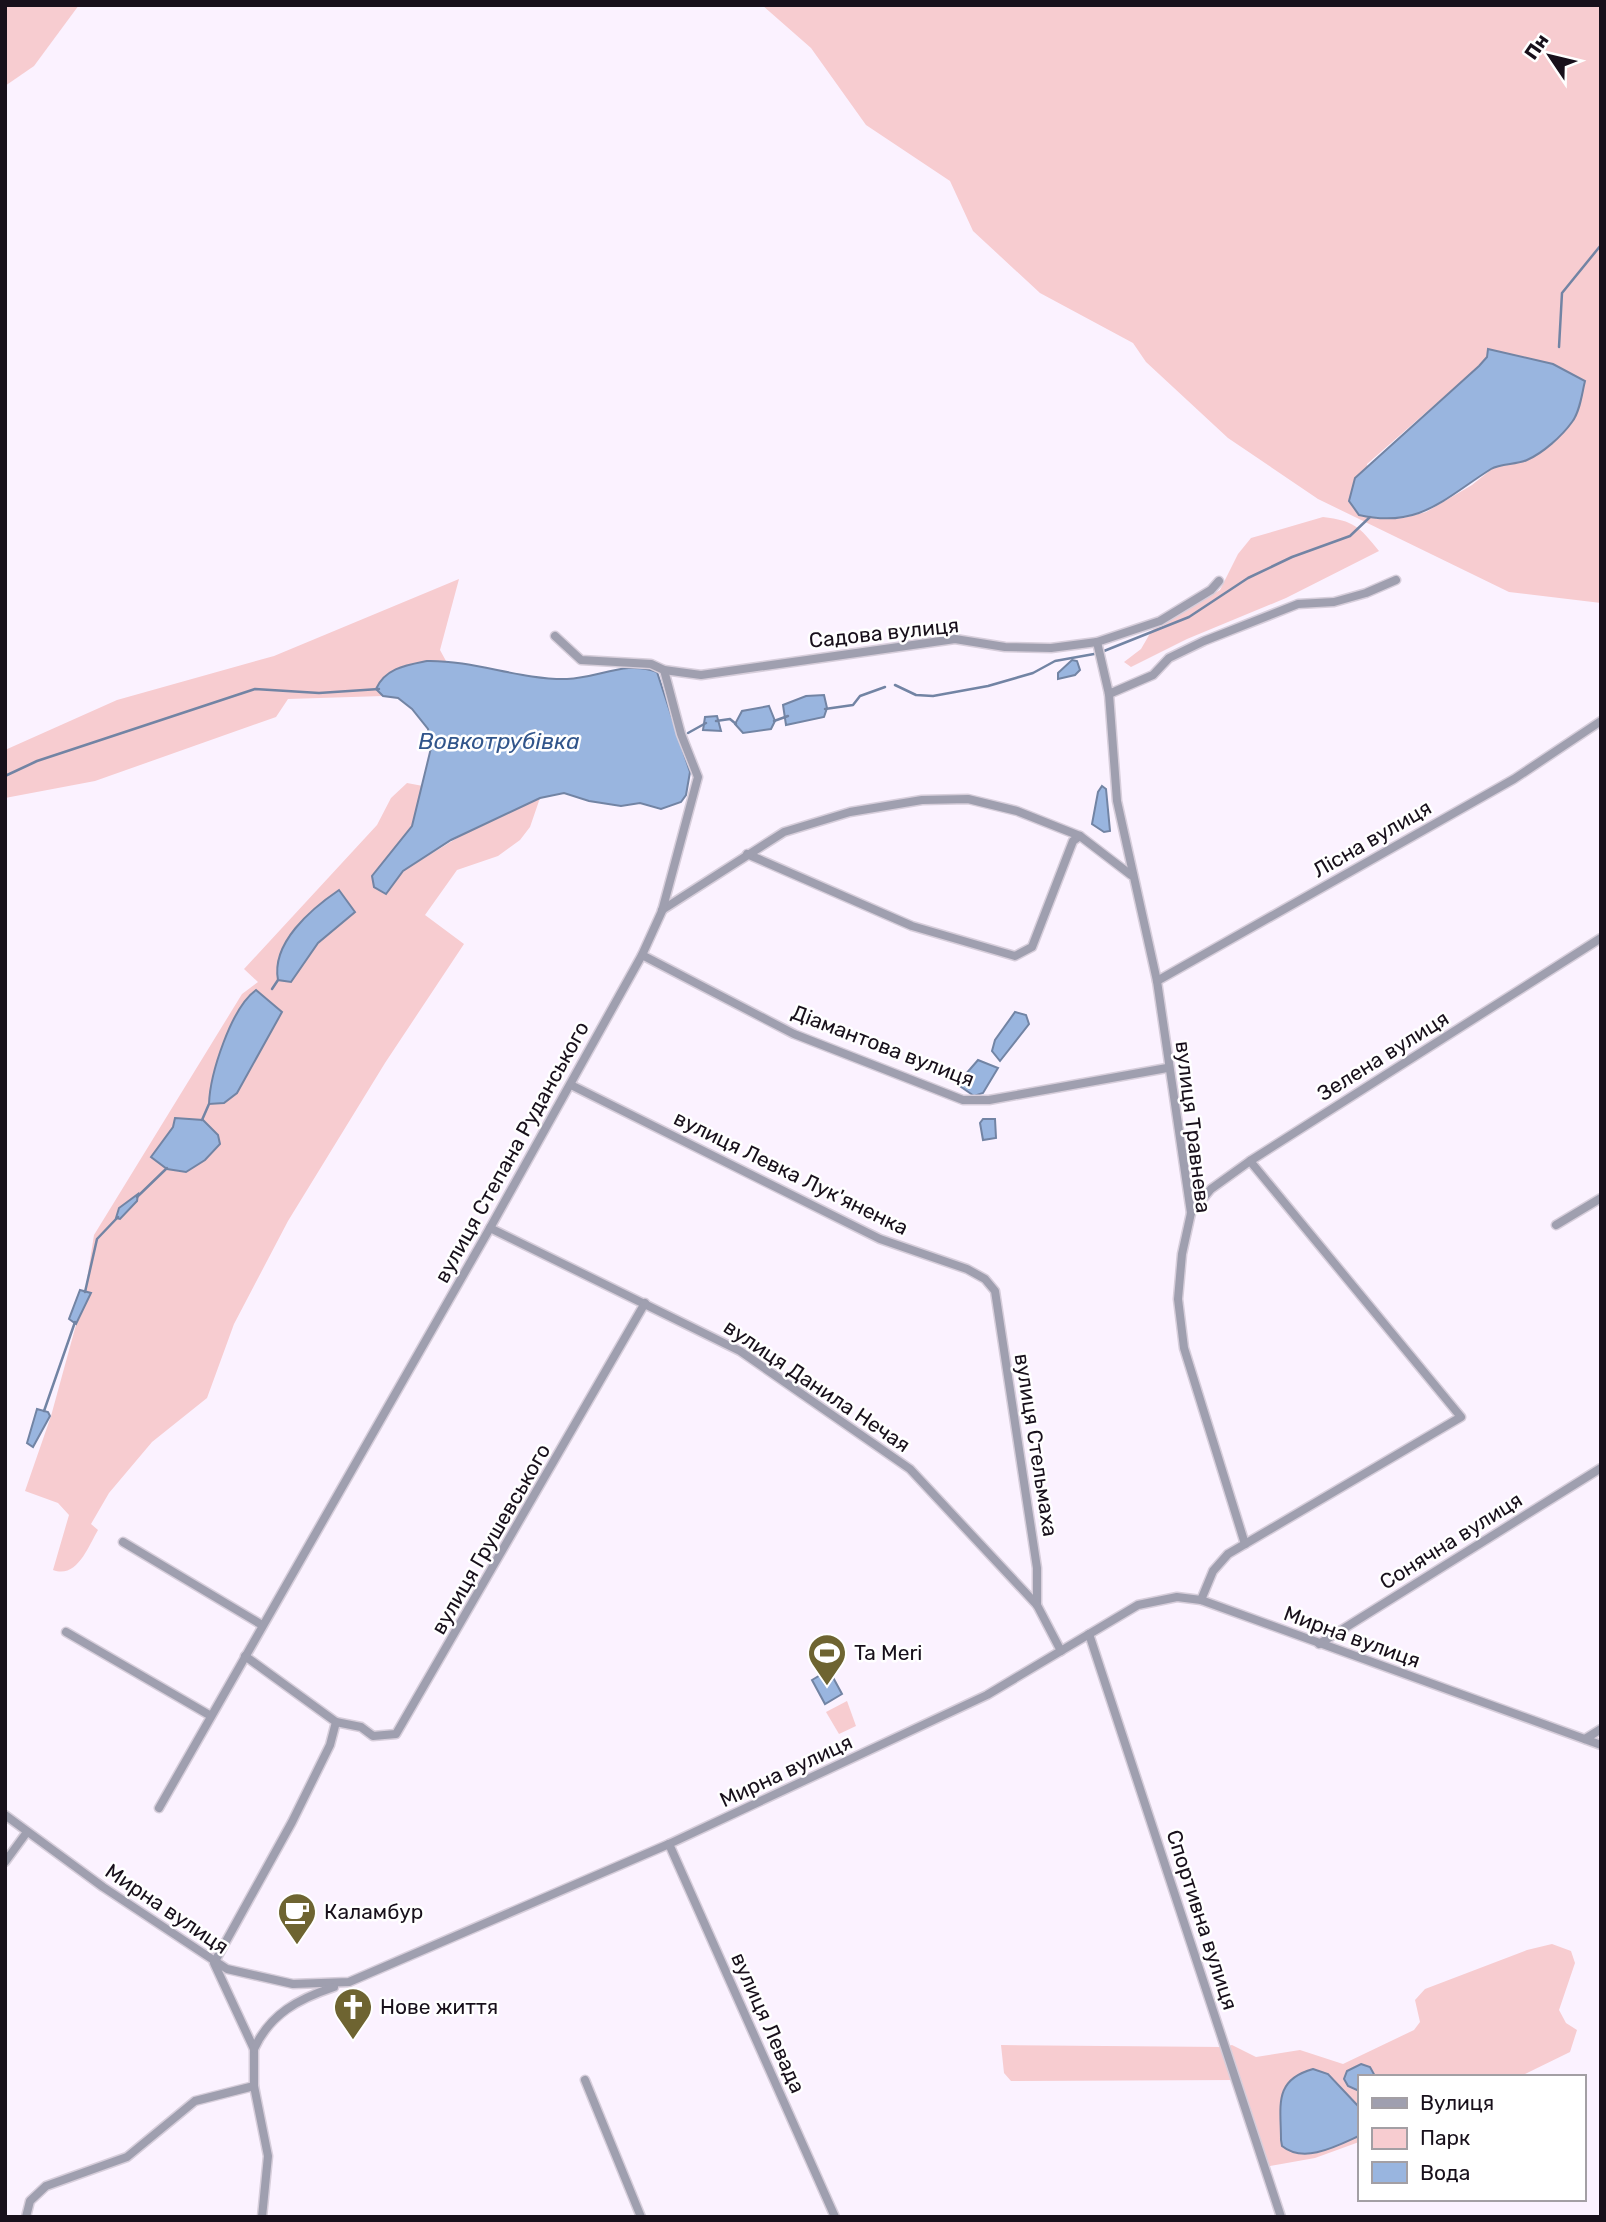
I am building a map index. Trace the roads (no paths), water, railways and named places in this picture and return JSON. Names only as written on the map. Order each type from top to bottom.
[{"type":"street","points":[[1109,694],[1153,675],[1169,658],[1298,604],[1334,601],[1396,580]]},
{"type":"street","name":"Садова вулиця","points":[[555,636],[581,660],[651,664],[664,670],[701,675],[955,639],[1005,647],[1051,648],[1097,642],[1160,621],[1211,590],[1219,581]]},
{"type":"street","name":"вулиця Травнева","points":[[1097,642],[1109,694],[1117,801],[1131,875],[1157,981],[1167,1068],[1191,1213],[1182,1254],[1178,1299],[1184,1348],[1245,1544]]},
{"type":"street","name":"вулиця Степана Руданського","points":[[159,1808],[490,1228],[642,956],[662,911],[698,777],[681,734],[664,670]]},
{"type":"street","name":"Лісна вулиця","points":[[1157,981],[1514,779],[1601,721]]},
{"type":"street","points":[[662,911],[747,853],[784,832],[850,812],[922,800],[968,799],[1017,811],[1080,836],[1131,875]]},
{"type":"street","points":[[747,853],[912,926],[1015,956],[1032,947],[1073,841],[1080,836]]},
{"type":"street","name":"Зелена вулиця","points":[[1191,1213],[1211,1189],[1250,1161],[1601,938]]},
{"type":"street","name":"Діамантова вулиця","points":[[642,956],[794,1034],[963,1100],[989,1100],[1167,1068]]},
{"type":"street","name":"вулиця Левка Лук'яненка","points":[[570,1084],[880,1239],[967,1269],[985,1279],[995,1291]]},
{"type":"street","points":[[1201,1600],[1219,1562],[1461,1417],[1250,1161]]},
{"type":"street","points":[[1556,1225],[1601,1198]]},
{"type":"street","name":"вулиця Данила Нечая","points":[[490,1228],[740,1351],[910,1469],[1037,1605],[1061,1651]]},
{"type":"street","name":"вулиця Стельмаха","points":[[995,1291],[1037,1568],[1037,1605]]},
{"type":"street","name":"вулиця Грушевського","points":[[246,1656],[336,1722],[361,1727],[373,1736],[396,1734],[645,1303]]},
{"type":"street","name":"Сонячна вулиця","points":[[1319,1644],[1601,1468]]},
{"type":"street","points":[[123,1542],[262,1625]]},
{"type":"street","name":"Мирна вулиця","points":[[5,1815],[214,1963],[237,1973],[275,1981],[313,1984],[349,1982],[669,1844],[987,1695],[1147,1601],[1177,1597],[1201,1600],[1601,1745]]},
{"type":"street","points":[[66,1632],[211,1716]]},
{"type":"street","name":"Спортивна вулиця","points":[[1089,1634],[1281,2217]]},
{"type":"street","points":[[262,2217],[268,2156],[254,2086],[254,2049],[214,1963],[292,1822],[330,1745],[336,1722]]},
{"type":"street","points":[[1585,1739],[1601,1729]]},
{"type":"street","points":[[5,1862],[27,1832]]},
{"type":"street","name":"вулиця Левада","points":[[669,1844],[835,2217]]},
{"type":"street","points":[[254,2049],[266,2028],[285,2009],[305,1997],[349,1982]]},
{"type":"street","points":[[585,2080],[641,2217]]},
{"type":"street","points":[[26,2217],[30,2201],[46,2186],[127,2157],[195,2101],[254,2086]]},
{"type":"water","points":[[1488,349],[1553,364],[1585,381],[1575,418],[1552,444],[1533,457],[1491,469],[1430,508],[1398,518],[1359,515],[1349,501],[1355,478],[1479,366],[1487,357]]},
{"type":"water","points":[[1072,660],[1077,661],[1080,670],[1075,675],[1058,679],[1058,673]]},
{"type":"water","name":"Вовкотрубівка","points":[[427,661],[567,679],[634,668],[657,672],[690,772],[686,795],[681,802],[661,809],[640,803],[621,806],[589,801],[564,793],[540,798],[451,840],[403,871],[386,894],[374,887],[372,876],[412,826],[431,748],[428,729],[412,709],[398,698],[383,696],[376,689],[391,672]]},
{"type":"water","points":[[824,695],[827,708],[824,717],[786,725],[783,705],[806,696]]},
{"type":"water","points":[[769,706],[775,721],[771,729],[743,733],[735,724],[742,711]]},
{"type":"water","points":[[717,716],[721,731],[703,730],[705,717]]},
{"type":"water","points":[[1102,786],[1106,789],[1110,831],[1104,832],[1092,824],[1098,792]]},
{"type":"water","points":[[339,890],[355,912],[318,943],[291,982],[278,980],[277,966],[281,953],[295,928]]},
{"type":"water","points":[[256,990],[282,1012],[237,1093],[224,1103],[209,1104],[213,1076],[230,1026],[238,1011]]},
{"type":"water","points":[[1015,1012],[1026,1015],[1029,1024],[1000,1061],[992,1051],[995,1040]]},
{"type":"water","points":[[978,1060],[998,1068],[983,1093],[974,1096],[957,1084]]},
{"type":"water","points":[[175,1118],[203,1120],[218,1135],[220,1144],[205,1160],[186,1172],[167,1169],[151,1157],[173,1127]]},
{"type":"water","points":[[983,1119],[995,1119],[996,1138],[983,1140],[980,1123]]},
{"type":"water","points":[[138,1194],[137,1201],[120,1219],[116,1218],[119,1208]]},
{"type":"water","points":[[80,1290],[91,1293],[76,1324],[69,1319]]},
{"type":"water","points":[[37,1409],[48,1412],[50,1416],[33,1447],[27,1443]]},
{"type":"water","name":"Ta Meri","points":[[829,1670],[842,1694],[825,1704],[812,1680]]},
{"type":"water","points":[[1361,2064],[1370,2067],[1374,2075],[1358,2075],[1358,2091],[1348,2086],[1344,2079],[1347,2071]]},
{"type":"water","points":[[1313,2069],[1328,2074],[1358,2106],[1358,2136],[1320,2152],[1300,2153],[1282,2146],[1282,2096],[1285,2087],[1300,2074]]},
{"type":"waterway","points":[[1559,347],[1562,293],[1601,245]]},
{"type":"waterway","points":[[1104,651],[1189,617],[1248,578],[1292,557],[1350,536],[1370,517]]},
{"type":"waterway","points":[[895,685],[916,695],[933,696],[988,686],[1033,673],[1055,661],[1094,654]]},
{"type":"waterway","points":[[825,709],[853,705],[860,696],[885,687]]},
{"type":"waterway","points":[[5,776],[37,761],[255,689],[319,693],[379,689]]},
{"type":"waterway","points":[[774,721],[788,716]]},
{"type":"waterway","points":[[716,721],[730,719],[736,724]]},
{"type":"waterway","points":[[688,733],[706,723]]},
{"type":"waterway","points":[[272,989],[278,980]]},
{"type":"waterway","points":[[202,1120],[209,1104]]},
{"type":"waterway","points":[[137,1197],[167,1168]]},
{"type":"waterway","points":[[85,1292],[97,1239],[118,1217]]},
{"type":"waterway","points":[[44,1411],[75,1322]]},
{"type":"place","name":"Ta Meri","points":[[827,1687]]},
{"type":"place","name":"Каламбур","points":[[297,1946]]},
{"type":"place","name":"Нове життя","points":[[353,2041]]}]
